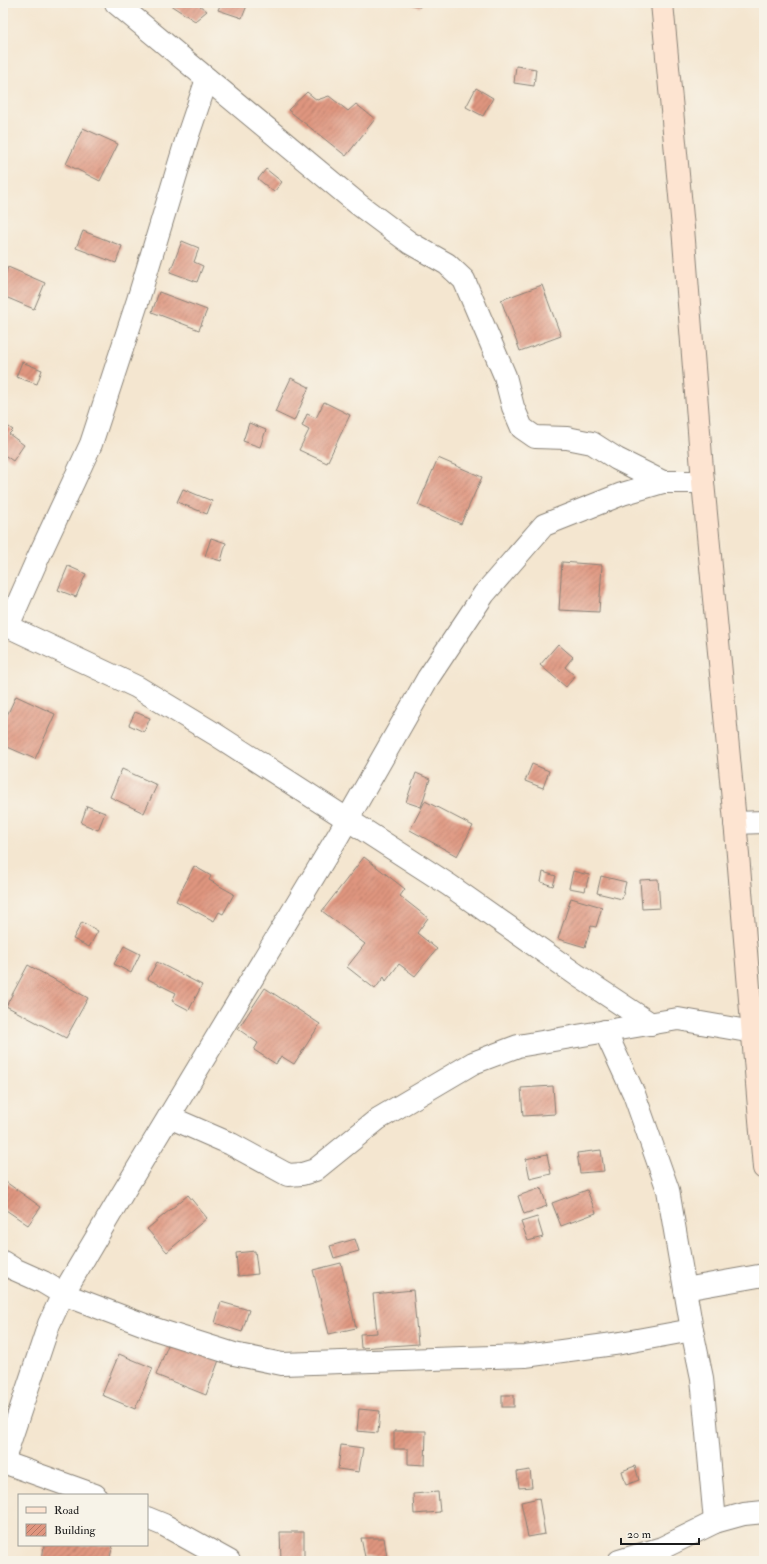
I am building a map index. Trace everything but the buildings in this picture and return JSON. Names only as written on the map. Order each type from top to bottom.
[{"type":"street","points":[[116,3],[358,204],[410,243],[447,264],[464,280],[505,376],[513,407],[522,428],[535,437],[567,438],[592,443],[617,459],[663,482]]},
{"type":"street","points":[[662,3],[683,228],[703,482],[735,823],[764,1168]]},
{"type":"street","points":[[207,80],[187,138],[138,300],[91,444],[5,626],[137,687],[215,734],[449,885],[577,975],[651,1024]]},
{"type":"street","points":[[92,1494],[3,1462],[50,1324],[63,1294],[348,820],[428,678],[484,594],[544,526],[622,494],[663,482],[703,482]]},
{"type":"street","points":[[735,823],[764,822]]},
{"type":"street","points":[[169,1117],[232,1144],[288,1175],[302,1174],[315,1170],[378,1119],[473,1062],[518,1046],[678,1019],[753,1032]]},
{"type":"street","points":[[605,1031],[634,1094],[668,1190],[692,1330],[702,1378],[715,1522]]},
{"type":"street","points":[[3,1262],[63,1294],[165,1332],[234,1354],[282,1364],[525,1356],[621,1343],[692,1330]]},
{"type":"street","points":[[685,1289],[764,1275]]},
{"type":"street","points":[[619,1561],[662,1548],[715,1522],[744,1514],[764,1512]]},
{"type":"street","points":[[148,1518],[164,1525],[229,1561]]}]
